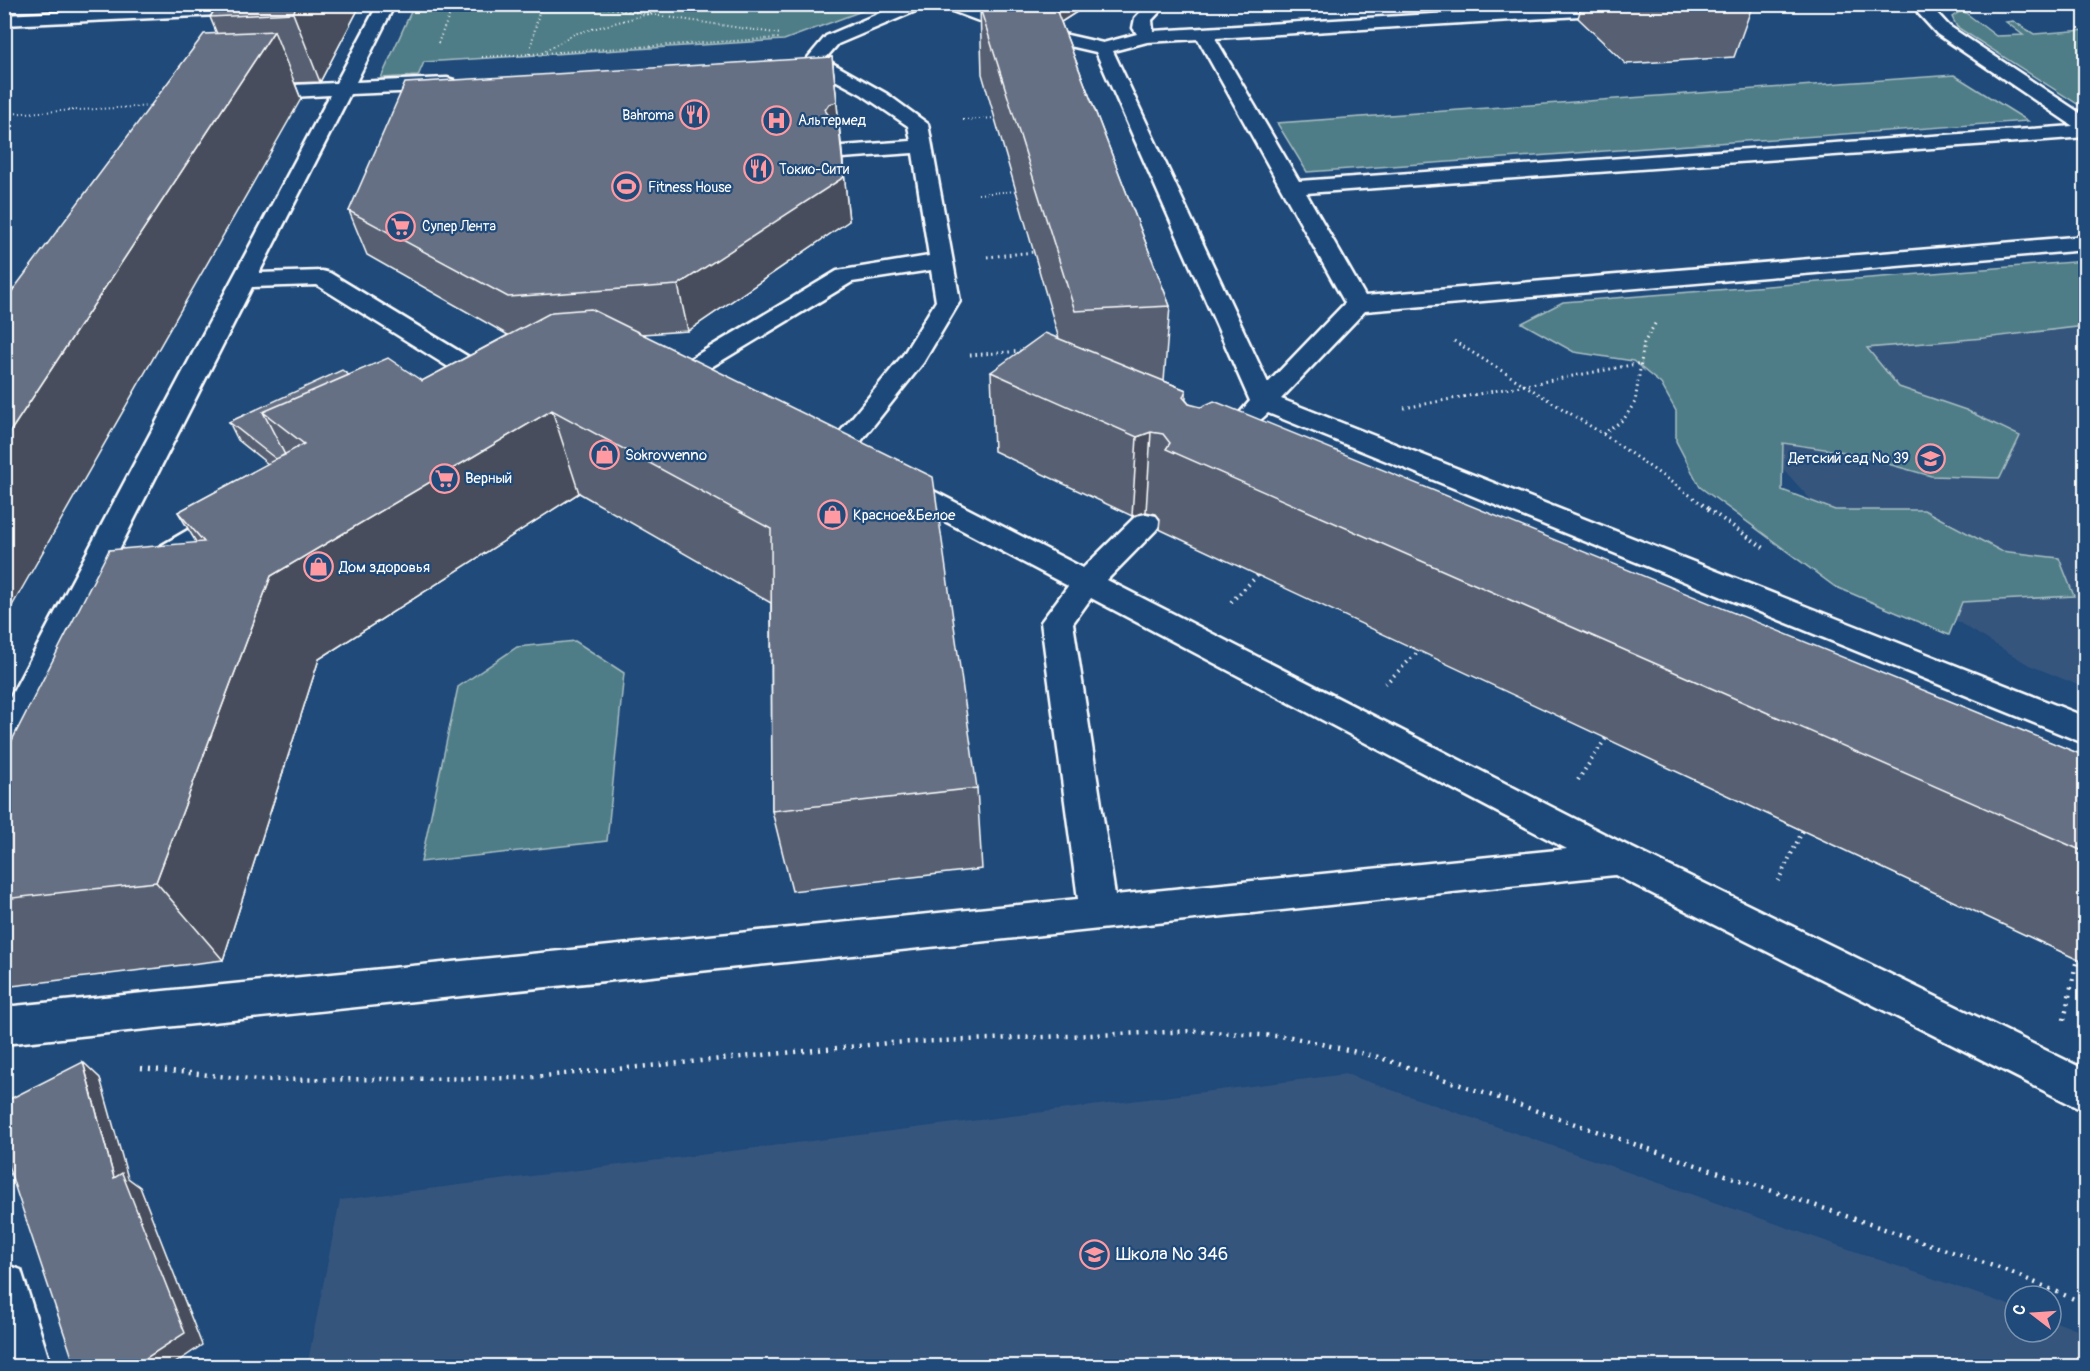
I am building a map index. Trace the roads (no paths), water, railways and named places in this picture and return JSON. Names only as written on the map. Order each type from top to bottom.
[{"type":"lane","points":[[4,742],[387,4]]},
{"type":"lane","points":[[917,4],[832,40],[802,62],[848,77],[888,101],[918,124],[948,301],[914,358],[827,448],[1618,859],[2085,1092]]},
{"type":"lane","points":[[950,4],[993,20]]},
{"type":"lane","points":[[1147,37],[1143,28],[1144,18],[1159,4]]},
{"type":"lane","points":[[1041,34],[1103,48],[1147,37],[1696,4]]},
{"type":"lane","points":[[1927,4],[1927,13],[1943,30],[2085,126]]},
{"type":"lane","points":[[4,20],[240,9],[223,32]]},
{"type":"lane","points":[[1204,34],[1358,304]]},
{"type":"lane","points":[[1103,48],[1264,402],[2085,731]]},
{"type":"lane","points":[[169,105],[174,98],[469,83]]},
{"type":"lane","points":[[1292,188],[2085,131]]},
{"type":"lane","points":[[842,152],[922,146]]},
{"type":"lane","points":[[1233,433],[1358,304],[2085,243]]},
{"type":"lane","points":[[714,389],[672,374],[845,276],[941,261]]},
{"type":"lane","points":[[244,280],[322,278],[514,388],[471,404]]},
{"type":"lane","points":[[72,612],[238,513],[260,503]]},
{"type":"lane","points":[[1100,913],[1057,622],[1087,582],[1146,523]]},
{"type":"lane","points":[[4,1026],[1618,859]]},
{"type":"lane","points":[[4,1287],[27,1366]]},
{"type":"place","name":"Bahroma","points":[[695,115]]},
{"type":"place","name":"Альтермед","points":[[777,120]]},
{"type":"place","name":"Токио-Сити","points":[[758,169]]},
{"type":"place","name":"Fitness House","points":[[627,187]]},
{"type":"place","name":"Супер Лента","points":[[401,226]]},
{"type":"place","name":"Sokrovvenno","points":[[604,455]]},
{"type":"place","name":"Детский сад № 39","points":[[1930,458]]},
{"type":"place","name":"Верный","points":[[444,478]]},
{"type":"place","name":"Красное&Белое","points":[[832,515]]},
{"type":"place","name":"Дом здоровья","points":[[318,567]]},
{"type":"place","name":"Школа № 346","points":[[1095,1254]]}]
